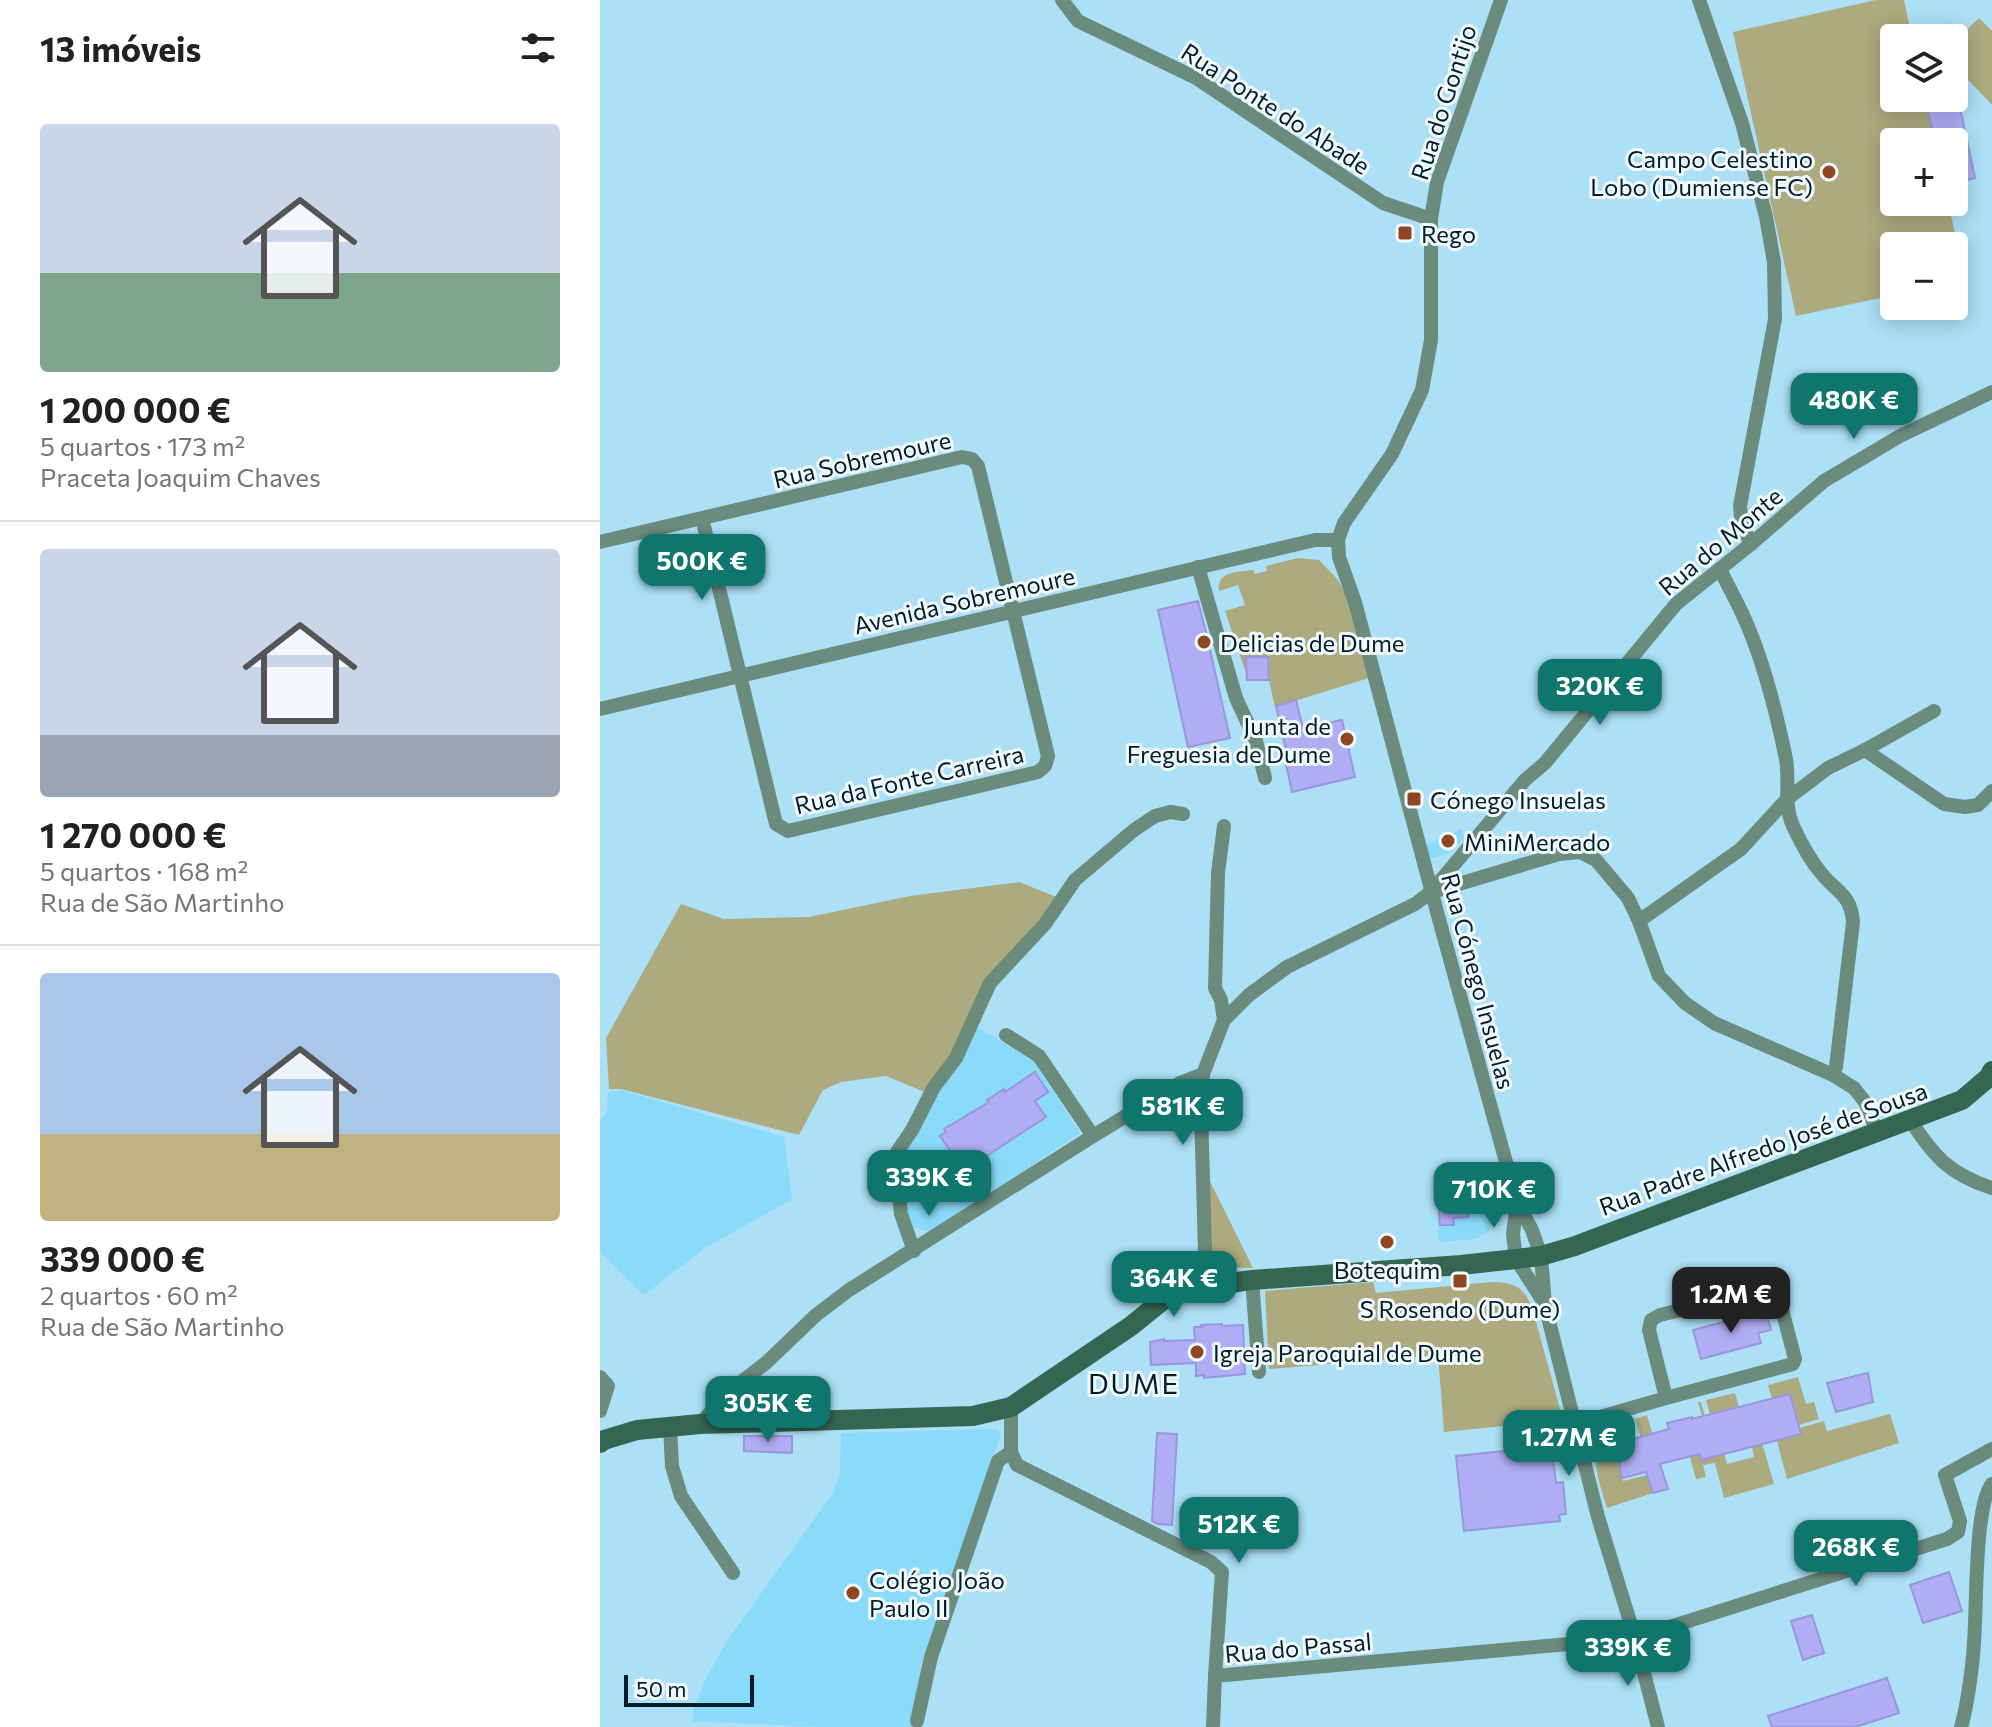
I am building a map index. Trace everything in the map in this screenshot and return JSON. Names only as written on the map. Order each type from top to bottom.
[{"type":"street","name":"Rua Ponte do Abade","points":[[1062,0],[1078,21],[1196,78],[1383,203],[1431,219]]},
{"type":"street","name":"Rua do Gontijo","points":[[1338,540],[1344,523],[1392,454],[1422,390],[1431,340],[1431,219],[1437,182],[1501,0]]},
{"type":"street","points":[[1699,0],[1742,123],[1774,262],[1775,319],[1740,506],[1742,525],[1751,544]]},
{"type":"street","name":"Rua do Monte","points":[[1431,892],[1525,780],[1545,763],[1676,604],[1824,481],[1900,436],[1992,392]]},
{"type":"street","name":"Rua Sobremoure","points":[[600,542],[962,457],[972,459],[978,466],[1013,611]]},
{"type":"street","points":[[702,518],[739,676]]},
{"type":"street","name":"Avenida Sobremoure","points":[[600,709],[1315,540],[1338,540]]},
{"type":"street","name":"Rua Cónego Insuelas","points":[[1338,540],[1339,557],[1355,602],[1517,1202],[1541,1256],[1545,1305]]},
{"type":"street","points":[[1198,567],[1236,698],[1256,741],[1265,778]]},
{"type":"street","points":[[1720,569],[1743,615],[1766,677],[1787,763],[1788,814],[1816,866],[1852,907],[1853,922],[1833,1075]]},
{"type":"street","name":"Rua da Fonte Carreira","points":[[739,676],[776,824],[788,831],[1023,776],[1038,772],[1045,766],[1048,756],[1013,611]]},
{"type":"street","points":[[1639,921],[1741,849],[1787,799],[1828,768],[1934,711]]},
{"type":"street","points":[[1865,750],[1944,804],[1978,805],[1992,791]]},
{"type":"street","points":[[914,1251],[901,1214],[897,1152],[934,1087],[956,1058],[990,983],[1045,924],[1075,880],[1155,816],[1170,812],[1183,814]]},
{"type":"street","points":[[1224,826],[1218,873],[1215,988],[1221,1000],[1224,1020]]},
{"type":"street","points":[[1206,1285],[1201,1111],[1203,1074],[1224,1020],[1249,995],[1287,967],[1415,904],[1431,892],[1559,854],[1580,852],[1596,860],[1628,898],[1659,976],[1685,1003],[1714,1023],[1833,1075],[1854,1088],[1865,1102],[1877,1132]]},
{"type":"street","points":[[1006,1035],[1039,1056],[1093,1136]]},
{"type":"street","name":"Rua Padre Alfredo José de Sousa","points":[[1011,1407],[1131,1326],[1168,1296],[1186,1289],[1252,1280],[1541,1256],[1911,1121],[1962,1100],[1992,1071]]},
{"type":"street","points":[[700,1424],[726,1394],[849,1290],[1093,1136],[1180,1083],[1203,1074]]},
{"type":"street","points":[[1911,1121],[1948,1167],[1971,1182],[1992,1188]]},
{"type":"street","name":"Rua Cónego Insuelas","points":[[1516,1259],[1513,1234],[1517,1202]]},
{"type":"street","points":[[1516,1259],[1545,1305],[1598,1517],[1658,1727]]},
{"type":"street","points":[[1252,1280],[1259,1372]]},
{"type":"street","points":[[1576,1424],[1793,1364],[1795,1359],[1775,1292],[1766,1290],[1660,1315],[1651,1320],[1649,1330],[1666,1398]]},
{"type":"street","points":[[600,1377],[608,1386],[600,1411]]},
{"type":"street","points":[[600,1443],[637,1430],[700,1424],[973,1416],[1011,1407],[1011,1452],[998,1461],[931,1657],[917,1721]]},
{"type":"street","points":[[670,1427],[672,1466],[681,1496],[733,1573]]},
{"type":"street","name":"Rua do Passal","points":[[1011,1452],[1017,1465],[1211,1562],[1222,1572],[1215,1676],[1635,1638],[1947,1539],[1958,1532],[1960,1521],[1945,1475],[1992,1449]]},
{"type":"street","points":[[1961,1727],[1974,1646],[1980,1522],[1992,1484]]},
{"type":"street","points":[[1213,1727],[1215,1676]]},
{"type":"shaded area","name":"Campo Celestino Lobo (Dumiense FC)","points":[[1876,0],[1904,0],[1909,24],[1880,24],[1880,112],[1928,112],[1932,128],[1880,128],[1880,216],[1951,216],[1955,232],[1880,232],[1880,298],[1796,316],[1733,32]]},
{"type":"shaded area","points":[[1979,18],[1992,31],[1992,105],[1968,80],[1968,29]]},
{"type":"shaded area","points":[[1298,558],[1319,560],[1346,593],[1369,678],[1275,707],[1268,657],[1247,657],[1247,676],[1225,611],[1245,605],[1238,585],[1219,591],[1219,584],[1224,576],[1235,572],[1253,570],[1255,574],[1267,571],[1266,566]]},
{"type":"shaded area","name":"MiniMercado","points":[[1461,829],[1465,837],[1449,853],[1429,859],[1426,845]]},
{"type":"shaded area","points":[[1019,882],[1059,898],[999,966],[951,1054],[925,1092],[886,1076],[841,1082],[823,1090],[799,1135],[621,1089],[609,1089],[606,1038],[681,904],[724,919],[809,917],[910,896]]},
{"type":"shaded area","points":[[976,1026],[1035,1062],[1080,1133],[932,1232],[923,1230],[913,1226],[906,1208],[902,1153]]},
{"type":"shaded area","points":[[620,1090],[784,1137],[792,1199],[705,1248],[644,1295],[600,1252],[600,1120],[607,1111],[608,1093]]},
{"type":"shaded area","points":[[1203,1167],[1253,1268],[1205,1267]]},
{"type":"shaded area","points":[[1436,1176],[1494,1177],[1499,1204],[1490,1230],[1476,1239],[1439,1242]]},
{"type":"shaded area","points":[[1373,1282],[1376,1293],[1492,1282],[1518,1288],[1527,1297],[1533,1311],[1563,1420],[1444,1432],[1438,1355],[1269,1369],[1265,1291]]},
{"type":"shaded area","points":[[1798,1377],[1806,1404],[1814,1402],[1819,1419],[1799,1425],[1790,1394],[1772,1399],[1768,1385]]},
{"type":"shaded area","points":[[1735,1393],[1739,1407],[1714,1414],[1715,1432],[1706,1400]]},
{"type":"shaded area","points":[[1698,1402],[1701,1402],[1711,1438],[1720,1436],[1727,1464],[1754,1457],[1752,1446],[1762,1443],[1774,1484],[1724,1498],[1715,1463],[1703,1465],[1706,1477],[1696,1479],[1689,1454],[1711,1448]]},
{"type":"shaded area","points":[[1890,1414],[1899,1443],[1787,1479],[1777,1441],[1801,1434],[1799,1428],[1824,1421],[1827,1431]]},
{"type":"shaded area","points":[[1647,1415],[1665,1480],[1650,1485],[1653,1493],[1607,1508],[1597,1470],[1598,1450],[1613,1432],[1627,1423],[1632,1439],[1612,1443],[1623,1481],[1652,1474],[1635,1419]]},
{"type":"shaded area","name":"Colégio João Paulo II","points":[[996,1429],[1001,1435],[922,1660],[913,1727],[820,1727],[692,1721],[706,1678],[729,1638],[833,1493],[840,1473],[841,1433]]},
{"type":"building","points":[[1928,112],[1961,112],[1964,128],[1932,128]]},
{"type":"building","points":[[1968,145],[1975,178],[1968,180]]},
{"type":"building","points":[[1198,601],[1230,738],[1188,747],[1158,610]]},
{"type":"building","points":[[1246,657],[1268,657],[1269,680],[1247,680]]},
{"type":"building","points":[[1296,700],[1303,728],[1342,720],[1355,777],[1292,792],[1276,706]]},
{"type":"building","points":[[1035,1072],[1048,1092],[1035,1101],[1046,1117],[953,1178],[942,1162],[953,1155],[940,1136],[946,1132],[944,1129]]},
{"type":"building","points":[[1436,1176],[1464,1177],[1468,1217],[1453,1218],[1454,1225],[1440,1225]]},
{"type":"building","points":[[1766,1313],[1771,1330],[1758,1333],[1761,1343],[1701,1359],[1693,1330]]},
{"type":"building","name":"Igreja Paroquial de Dume","points":[[1243,1325],[1245,1374],[1204,1378],[1204,1375],[1196,1376],[1196,1363],[1151,1365],[1150,1342],[1195,1340],[1194,1327]]},
{"type":"building","points":[[1868,1373],[1873,1402],[1836,1412],[1827,1383]]},
{"type":"building","points":[[1790,1394],[1801,1434],[1701,1460],[1700,1454],[1660,1464],[1668,1489],[1653,1493],[1646,1472],[1622,1478],[1615,1444],[1669,1429],[1667,1423]]},
{"type":"building","points":[[1157,1433],[1177,1434],[1172,1525],[1152,1521]]},
{"type":"building","points":[[744,1436],[792,1436],[792,1453],[744,1451]]},
{"type":"building","points":[[1552,1446],[1556,1483],[1563,1482],[1566,1514],[1559,1515],[1560,1521],[1464,1531],[1456,1456]]},
{"type":"building","points":[[1949,1572],[1962,1611],[1923,1623],[1910,1585]]},
{"type":"building","points":[[1812,1615],[1824,1653],[1803,1660],[1791,1621]]},
{"type":"building","points":[[1887,1678],[1899,1713],[1855,1727],[1772,1727],[1768,1716]]},
{"type":"place","name":"Campo Celestino Lobo (Dumiense FC)","points":[[1829,172]]},
{"type":"place","name":"Rego","points":[[1405,233]]},
{"type":"place","name":"Delicias de Dume","points":[[1204,642]]},
{"type":"place","name":"Junta de Freguesia de Dume","points":[[1347,739]]},
{"type":"place","name":"Cónego Insuelas","points":[[1414,799]]},
{"type":"place","name":"MiniMercado","points":[[1448,841]]},
{"type":"place","name":"Botequim","points":[[1387,1242]]},
{"type":"place","name":"S Rosendo (Dume)","points":[[1460,1281]]},
{"type":"place","name":"Igreja Paroquial de Dume","points":[[1197,1352]]},
{"type":"place","name":"Colégio João Paulo II","points":[[853,1593]]},
{"type":"district","name":"DUME","points":[[1134,1383]]}]
